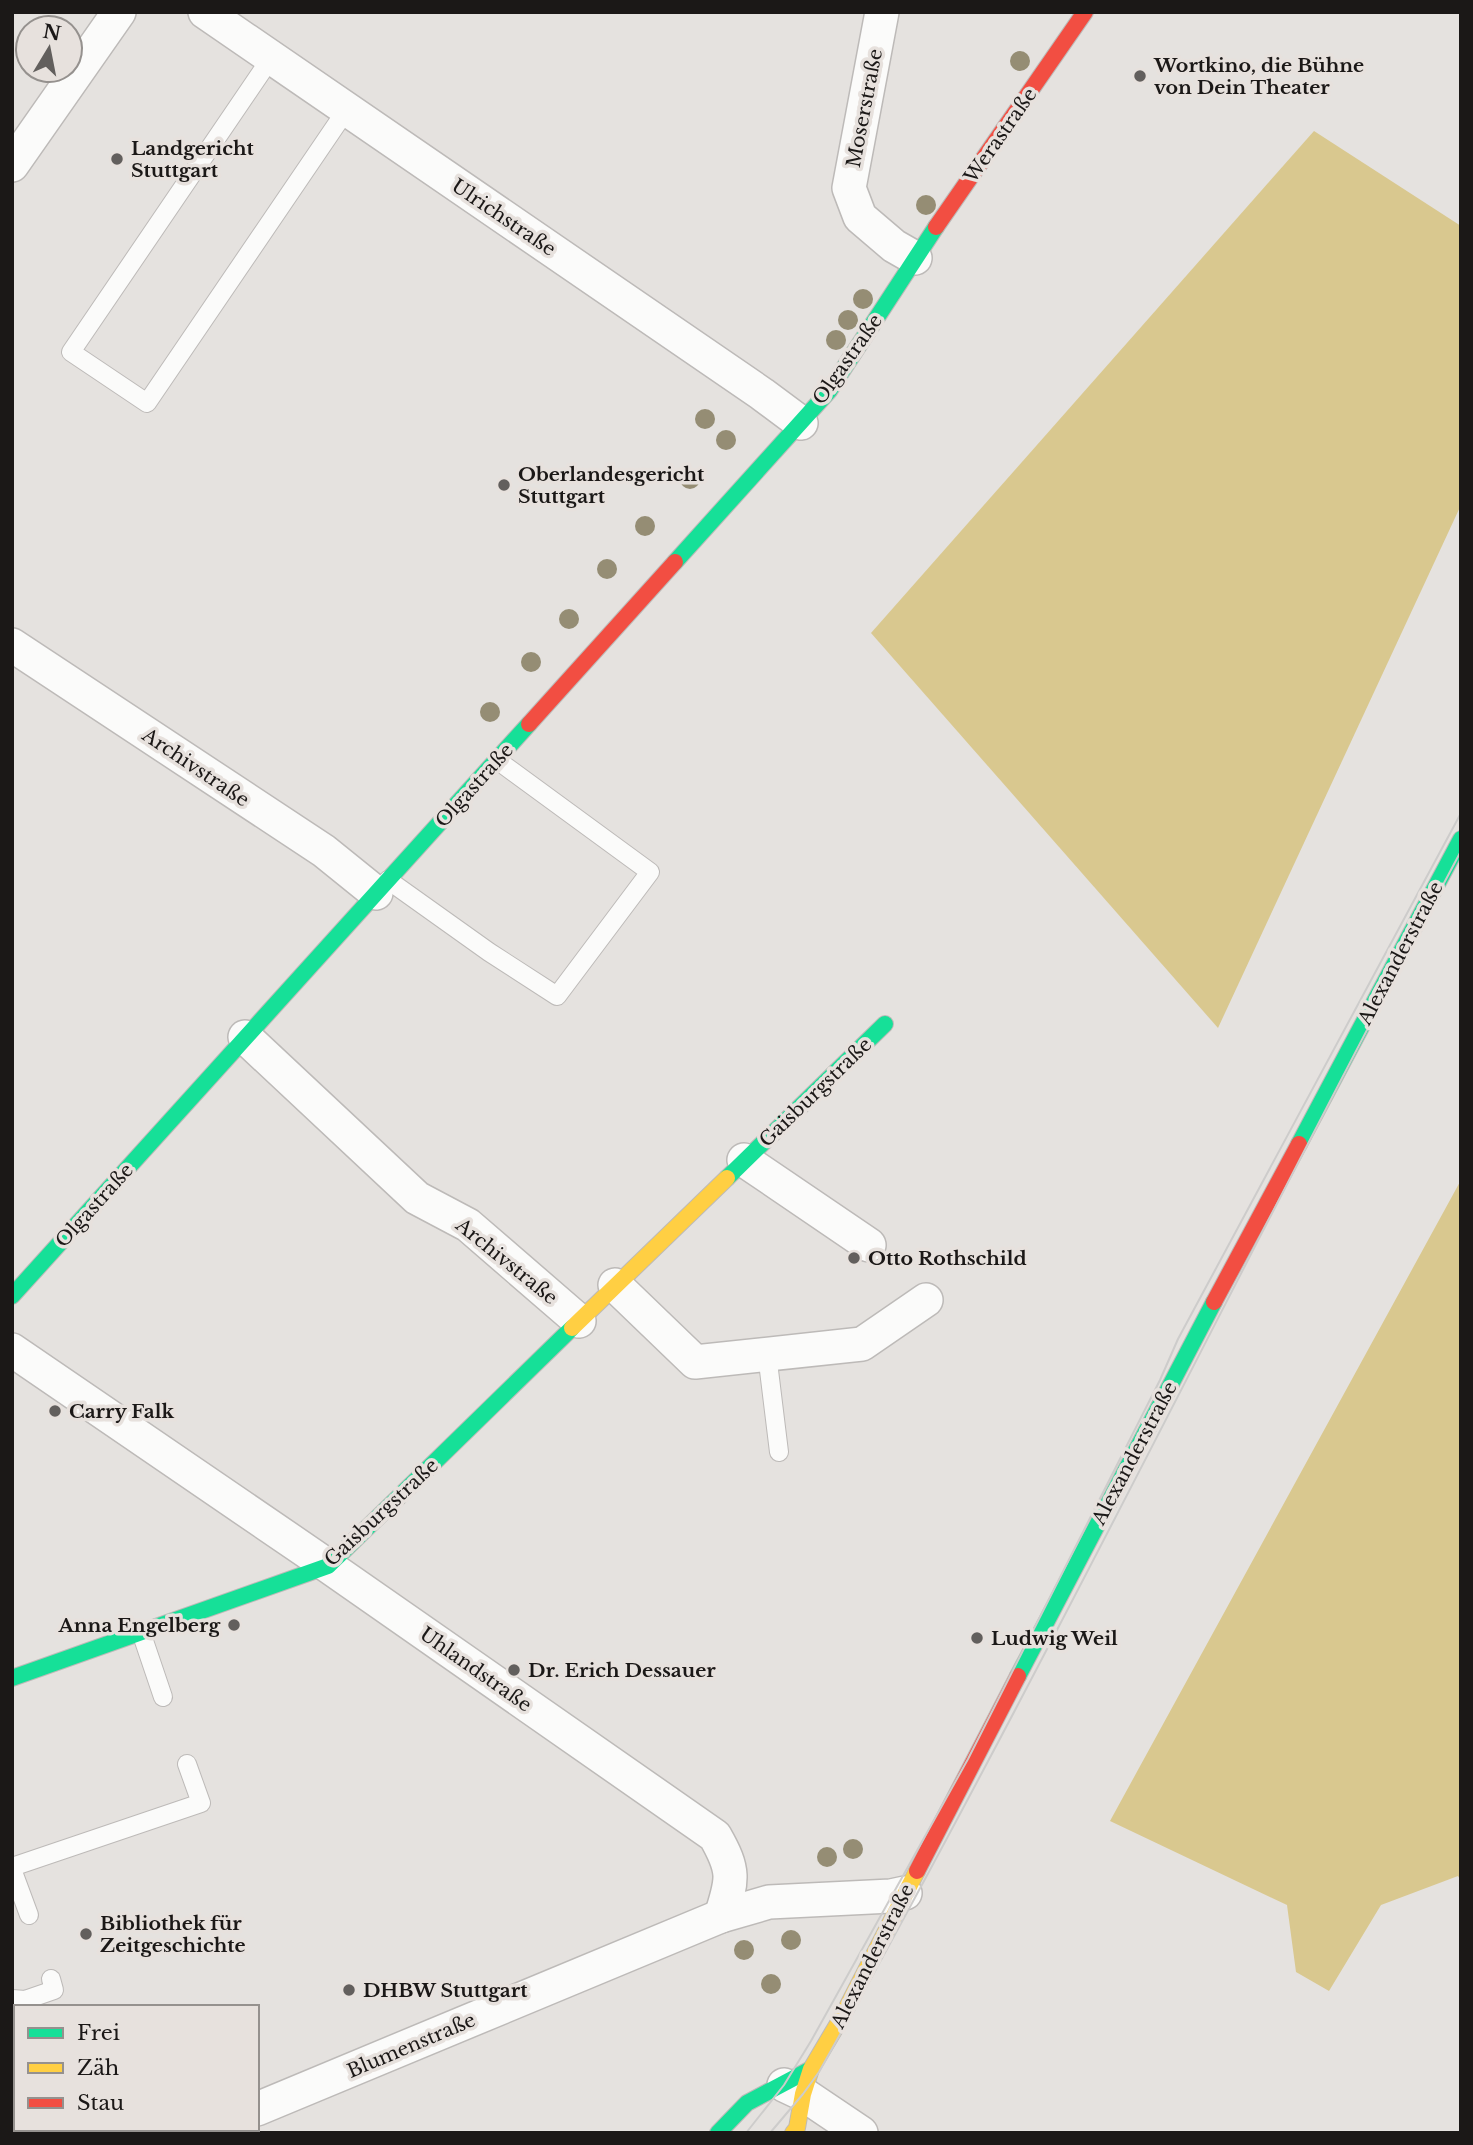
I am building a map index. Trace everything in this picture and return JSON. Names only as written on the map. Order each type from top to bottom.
[{"type":"street","points":[[12,165],[119,12]]},
{"type":"street","name":"Ulrichstraße","points":[[205,12],[801,422]]},
{"type":"street","name":"Moserstraße","points":[[882,12],[849,188],[860,217],[894,246],[915,258]]},
{"type":"street","name":"Werastraße","points":[[915,258],[1085,12]]},
{"type":"street","name":"Olgastraße","points":[[12,1296],[829,391],[915,258]]},
{"type":"street","name":"Archivstraße","points":[[12,645],[382,887]]},
{"type":"street","name":"Alexanderstraße","points":[[793,2133],[797,2128],[799,2083],[824,2049],[1117,1485],[1461,839]]},
{"type":"street","name":"Gaisburgstraße","points":[[12,1678],[328,1566],[885,1024]]},
{"type":"street","name":"Archivstraße","points":[[245,1037],[417,1198],[468,1226],[579,1321]]},
{"type":"street","name":"Gaisburgstraße","points":[[744,1160],[869,1245]]},
{"type":"street","points":[[615,1286],[695,1362],[862,1344],[926,1300]]},
{"type":"street","name":"Uhlandstraße","points":[[12,1350],[715,1836],[731,1870],[730,1888],[721,1916]]},
{"type":"street","points":[[721,1916],[769,1902],[905,1894]]},
{"type":"street","name":"Blumenstraße","points":[[259,2108],[721,1916]]},
{"type":"street","points":[[718,2133],[747,2104],[799,2083],[861,2133]]},
{"type":"lane","points":[[271,58],[71,352],[147,403],[347,109]]},
{"type":"lane","points":[[382,887],[557,996],[650,872],[497,760]]},
{"type":"lane","points":[[767,1354],[779,1452]]},
{"type":"lane","points":[[141,1632],[163,1697]]},
{"type":"lane","points":[[29,1915],[12,1868],[201,1803],[187,1764]]},
{"type":"lane","points":[[12,1998],[24,2000],[54,1990],[51,1979]]},
{"type":"shaded area","points":[[1314,131],[1461,226],[1461,505],[1218,1028],[871,633]]},
{"type":"shaded area","points":[[1461,1180],[1461,1881],[1458,1876],[1381,1905],[1329,1991],[1296,1972],[1287,1905],[1110,1821]]},
{"type":"tram line","points":[[746,2133],[784,2085],[811,2041],[968,1759],[1160,1380],[1178,1339],[1461,813]]},
{"type":"tram line","points":[[770,2133],[819,2072],[984,1769],[1461,851]]},
{"type":"traffic: fast","points":[[675,562],[829,391],[936,227]]},
{"type":"traffic: fast","points":[[12,1296],[529,724]]},
{"type":"traffic: fast","points":[[1299,1144],[1461,839]]},
{"type":"traffic: fast","points":[[727,1178],[885,1024]]},
{"type":"traffic: fast","points":[[1018,1676],[1214,1302]]},
{"type":"traffic: fast","points":[[12,1678],[328,1566],[572,1328]]},
{"type":"traffic: fast","points":[[718,2133],[747,2103],[811,2069]]},
{"type":"traffic: slow","points":[[572,1328],[727,1178]]},
{"type":"traffic: slow","points":[[793,2133],[797,2128],[811,2069],[843,2015],[917,1871]]},
{"type":"traffic: jam","points":[[936,227],[1085,12]]},
{"type":"traffic: jam","points":[[529,724],[675,562]]},
{"type":"traffic: jam","points":[[1214,1302],[1299,1144]]},
{"type":"traffic: jam","points":[[917,1871],[1018,1676]]},
{"type":"place","name":"Wortkino, die Bühne von Dein Theater","points":[[1140,76]]},
{"type":"place","name":"Landgericht Stuttgart","points":[[117,159]]},
{"type":"place","name":"Oberlandesgericht Stuttgart","points":[[504,485]]},
{"type":"place","name":"Otto Rothschild","points":[[854,1258]]},
{"type":"place","name":"Carry Falk","points":[[55,1411]]},
{"type":"place","name":"Anna Engelberg","points":[[234,1625]]},
{"type":"place","name":"Ludwig Weil","points":[[977,1638]]},
{"type":"place","name":"Dr. Erich Dessauer","points":[[514,1670]]},
{"type":"place","name":"Bibliothek für Zeitgeschichte","points":[[86,1934]]},
{"type":"place","name":"DHBW Stuttgart","points":[[349,1990]]}]
